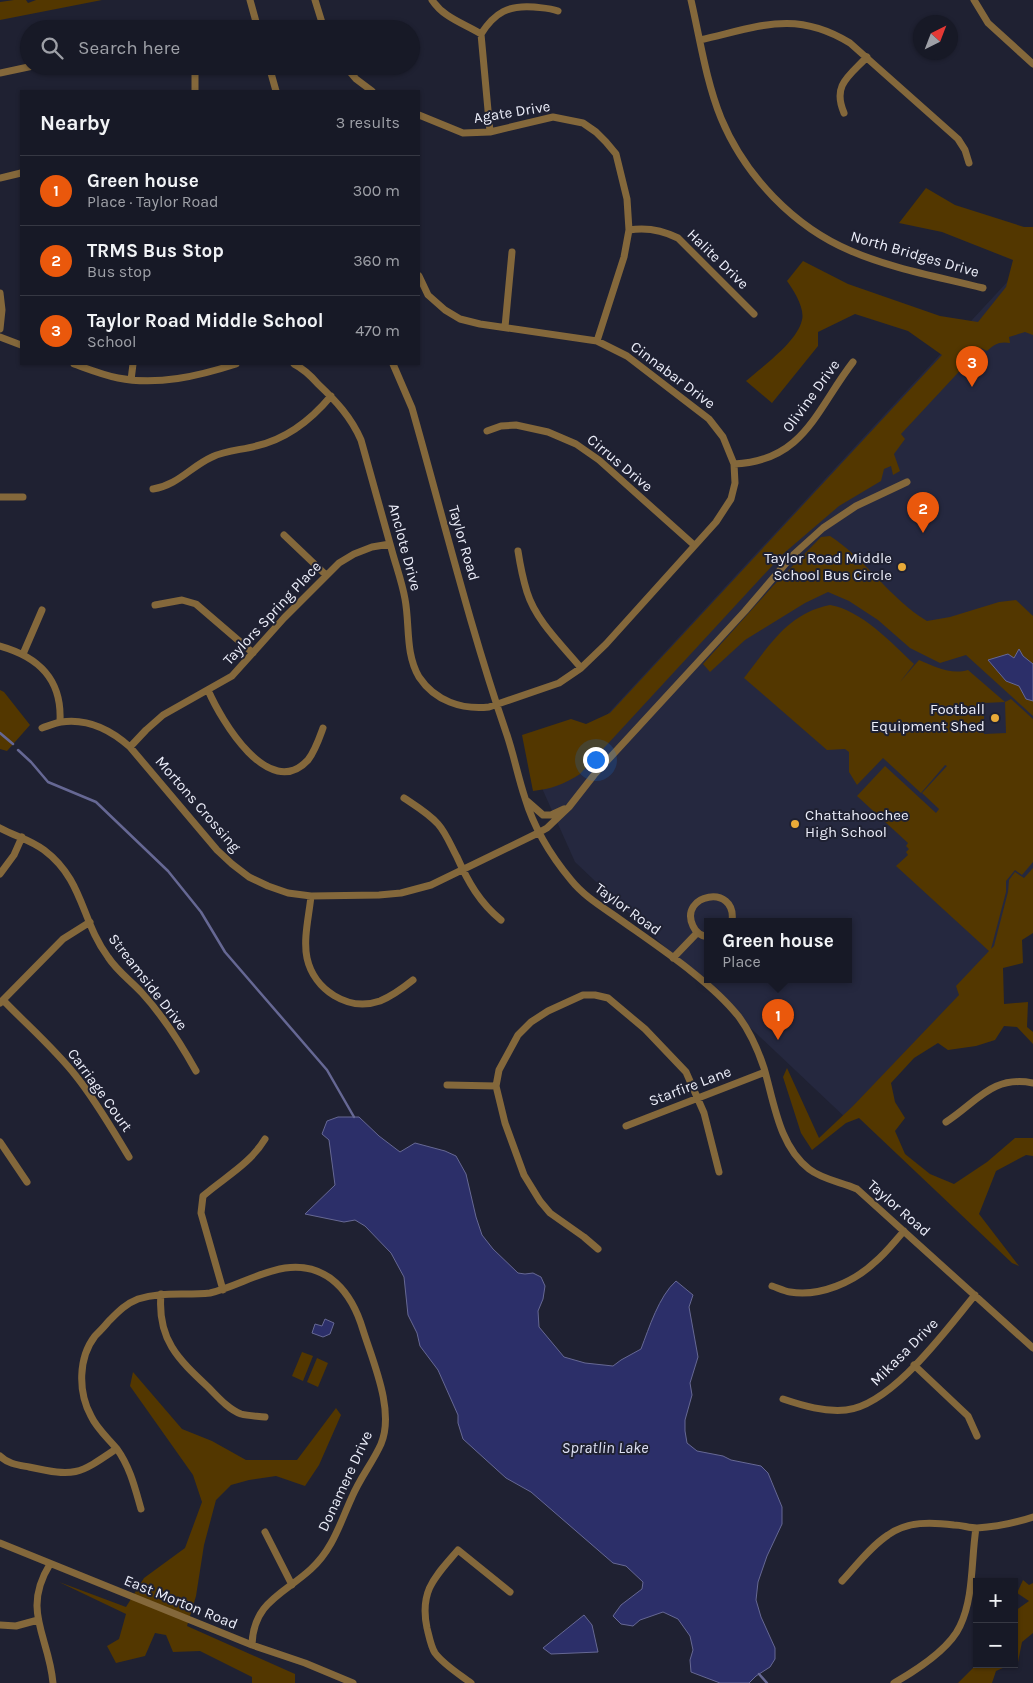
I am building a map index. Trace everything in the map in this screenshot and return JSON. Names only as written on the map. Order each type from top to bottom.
[{"type":"street","points":[[250,0],[256,20]]},
{"type":"street","points":[[315,0],[321,20]]},
{"type":"street","points":[[432,0],[448,16],[480,34]]},
{"type":"street","name":"North Bridges Drive","points":[[691,0],[714,99],[730,137],[754,175],[785,208],[819,234],[853,252],[983,288]]},
{"type":"street","points":[[974,0],[988,23],[1033,64]]},
{"type":"street","points":[[490,132],[480,34],[487,23],[512,7],[523,6],[558,11]]},
{"type":"street","points":[[700,40],[773,24],[799,23],[817,26],[835,34],[867,57],[958,138],[965,150],[968,163]]},
{"type":"street","points":[[844,113],[839,102],[840,90],[845,81],[867,57]]},
{"type":"street","points":[[0,73],[20,69]]},
{"type":"street","points":[[195,75],[195,90]]},
{"type":"street","points":[[272,75],[276,90]]},
{"type":"street","points":[[353,75],[371,90]]},
{"type":"street","name":"Agate Drive","points":[[420,115],[463,133],[490,132],[553,117],[583,123],[596,132],[616,154],[627,199],[629,230],[624,257],[598,341]]},
{"type":"street","points":[[0,178],[20,173]]},
{"type":"street","name":"Halite Drive","points":[[629,230],[642,228],[665,232],[678,238],[754,314]]},
{"type":"street","points":[[505,327],[512,252]]},
{"type":"street","name":"Cinnabar Drive","points":[[420,278],[428,296],[460,319],[480,324],[598,341],[627,356],[709,419],[723,437],[734,464],[735,483],[731,499],[716,522],[641,606],[580,668],[559,683],[496,704]]},
{"type":"street","points":[[0,293],[2,310],[0,329]]},
{"type":"street","points":[[0,337],[20,345]]},
{"type":"street","name":"Olivine Drive","points":[[734,464],[763,461],[792,446],[805,431],[853,362]]},
{"type":"street","points":[[77,365],[103,374],[131,380],[153,381],[185,377],[233,365]]},
{"type":"street","points":[[131,380],[133,365]]},
{"type":"street","name":"Anclote Drive","points":[[296,365],[306,372],[331,396],[348,416],[361,440],[405,599],[411,656],[420,678],[435,694],[455,705],[477,708],[496,704]]},
{"type":"street","name":"Taylor Road","points":[[393,365],[412,408],[496,704],[525,799],[538,833],[571,881],[584,894],[673,958],[714,992],[738,1017],[751,1037],[765,1072],[785,1140],[798,1159],[818,1175],[857,1189],[1033,1348]]},
{"type":"street","points":[[153,489],[172,484],[196,465],[214,456],[230,450],[260,446],[286,435],[311,418],[331,396]]},
{"type":"street","name":"Cirrus Drive","points":[[487,431],[501,426],[516,425],[548,432],[576,444],[599,460],[694,545]]},
{"type":"street","name":"Mortons Crossing","points":[[42,728],[60,721],[82,722],[100,726],[116,735],[130,747],[216,850],[249,877],[268,886],[288,893],[310,896],[401,893],[431,885],[463,871],[547,828],[569,807],[606,760],[745,611],[793,555],[823,528],[856,506],[907,482]]},
{"type":"street","points":[[0,497],[23,497]]},
{"type":"street","points":[[284,535],[326,575]]},
{"type":"street","name":"Taylors Spring Place","points":[[130,747],[163,715],[232,676],[339,563],[354,554],[372,547],[390,544]]},
{"type":"street","points":[[518,550],[527,594],[536,612],[580,668]]},
{"type":"street","points":[[155,605],[182,600],[196,604],[254,653]]},
{"type":"street","points":[[23,654],[42,610]]},
{"type":"street","points":[[0,646],[23,654],[39,665],[52,681],[59,701],[60,721]]},
{"type":"street","points":[[208,690],[215,707],[236,737],[258,762],[273,770],[290,771],[309,759],[323,728]]},
{"type":"street","points":[[404,798],[425,811],[438,824],[479,898],[501,920]]},
{"type":"street","points":[[525,799],[543,815],[552,815],[569,807]]},
{"type":"street","name":"Streamside Drive","points":[[0,828],[22,837],[45,850],[64,869],[77,890],[98,941],[107,957],[154,1006],[196,1071]]},
{"type":"street","points":[[0,874],[14,855],[22,837]]},
{"type":"street","points":[[310,896],[307,956],[314,976],[327,991],[347,1002],[369,1003],[388,998],[413,980]]},
{"type":"street","points":[[704,936],[697,933],[691,916],[694,906],[704,898],[716,897],[723,900],[731,912],[732,918]]},
{"type":"street","points":[[1,1002],[63,939],[90,922]]},
{"type":"street","points":[[673,958],[697,933]]},
{"type":"street","points":[[598,1250],[584,1237],[550,1213],[524,1176],[505,1124],[496,1086],[499,1070],[518,1035],[531,1022],[548,1011],[583,995],[596,995],[608,998],[646,1030],[686,1072],[704,1113],[719,1172]]},
{"type":"street","name":"Carriage Court","points":[[1,1002],[56,1053],[75,1075],[94,1100],[130,1157]]},
{"type":"street","name":"Starfire Lane","points":[[626,1126],[765,1072]]},
{"type":"street","points":[[946,1122],[994,1086],[1012,1081],[1033,1083]]},
{"type":"street","points":[[447,1085],[496,1086]]},
{"type":"street","points":[[223,1290],[201,1213],[203,1196],[257,1152],[266,1139]]},
{"type":"street","points":[[0,1142],[27,1182]]},
{"type":"street","points":[[772,1286],[791,1292],[808,1292],[827,1289],[845,1282],[862,1273],[877,1261],[904,1231]]},
{"type":"street","name":"Donamere Drive","points":[[141,1509],[130,1473],[116,1449],[97,1426],[86,1407],[82,1383],[85,1358],[95,1337],[120,1310],[129,1303],[139,1299],[161,1294],[185,1293],[197,1295],[223,1290],[284,1268],[307,1268],[332,1279],[347,1293],[358,1312],[385,1403],[382,1442],[355,1489],[328,1551],[311,1569],[272,1599],[261,1610],[254,1626],[252,1646]]},
{"type":"street","points":[[161,1294],[162,1327],[169,1344],[179,1359],[227,1406],[242,1414],[264,1417]]},
{"type":"street","name":"Mikasa Drive","points":[[783,1399],[812,1408],[848,1410],[878,1398],[914,1365],[975,1296]]},
{"type":"street","points":[[914,1365],[968,1416],[977,1436]]},
{"type":"street","points":[[0,1456],[12,1464],[65,1474],[88,1468],[116,1449]]},
{"type":"street","points":[[842,1581],[887,1535],[901,1528],[916,1524],[934,1523],[976,1528],[1013,1524],[1033,1516]]},
{"type":"street","points":[[894,1683],[919,1669],[949,1642],[960,1627],[967,1603],[976,1528]]},
{"type":"street","points":[[264,1532],[292,1585]]},
{"type":"street","name":"East Morton Road","points":[[0,1543],[252,1646],[305,1663],[353,1683]]},
{"type":"street","points":[[471,1683],[434,1652],[424,1615],[427,1591],[433,1579],[458,1550],[510,1592]]},
{"type":"street","points":[[50,1564],[42,1577],[35,1605],[53,1683]]},
{"type":"street","points":[[0,1625],[16,1626],[38,1620]]},
{"type":"shaded area","points":[[26,0],[28,3],[36,0],[102,0],[0,20],[0,2]]},
{"type":"shaded area","points":[[926,188],[955,205],[1024,227],[1033,227],[1033,335],[1025,332],[1009,337],[1010,343],[1003,342],[997,344],[987,351],[981,348],[901,434],[905,439],[894,454],[900,471],[893,475],[891,466],[884,469],[881,481],[839,506],[783,554],[580,774],[558,786],[533,791],[522,735],[571,719],[586,724],[610,713],[942,355],[908,331],[855,314],[818,332],[818,346],[772,403],[746,381],[787,345],[799,328],[803,315],[802,310],[796,295],[787,281],[803,261],[848,284],[940,316],[978,322],[1006,287],[1013,260],[942,232],[899,223]]},
{"type":"shaded area","name":"Chattahoochee High School","points":[[1033,254],[1033,923],[849,1121],[575,862],[541,786]]},
{"type":"shaded area","points":[[830,536],[855,556],[902,602],[927,621],[950,617],[999,602],[1016,600],[1033,616],[1033,664],[1023,656],[1017,655],[1013,659],[1008,654],[988,660],[1006,681],[1019,686],[1026,699],[1033,701],[1033,716],[966,655],[940,663],[910,648],[878,620],[849,601],[828,592],[805,603],[745,640],[710,672],[703,664],[772,587],[821,537]]},
{"type":"shaded area","points":[[830,605],[842,608],[864,620],[886,637],[914,664],[900,682],[919,660],[949,671],[968,670],[1005,702],[1011,699],[1033,719],[1033,862],[1022,875],[1015,870],[1006,881],[1006,892],[991,949],[994,946],[1008,892],[1009,880],[1015,872],[1024,878],[1033,868],[1033,933],[1022,940],[1023,963],[1003,968],[1004,1004],[1028,1002],[1027,1027],[1033,1032],[1033,1044],[1017,1027],[1004,1026],[995,1040],[976,1046],[948,1050],[938,1043],[914,1058],[891,1083],[895,1102],[905,1118],[895,1131],[905,1154],[930,1174],[954,1184],[987,1162],[1015,1138],[1033,1138],[1033,1156],[1026,1155],[996,1171],[979,1214],[1019,1266],[1012,1263],[859,1118],[846,1123],[812,1150],[801,1133],[783,1077],[787,1068],[819,1138],[853,1106],[959,995],[956,986],[989,951],[896,866],[908,855],[906,852],[909,849],[906,846],[908,843],[857,796],[885,766],[936,813],[939,809],[922,793],[947,766],[945,765],[921,793],[883,758],[857,785],[849,772],[849,752],[845,749],[827,750],[744,678],[771,643],[791,623],[815,609]],"holes":[[[1005,702],[1006,733],[984,734],[984,703]]]},
{"type":"shaded area","points":[[0,690],[4,692],[30,725],[7,751],[0,749]]},
{"type":"shaded area","points":[[302,1352],[313,1356],[303,1381],[292,1376]]},
{"type":"shaded area","points":[[317,1358],[328,1363],[318,1387],[307,1382]]},
{"type":"shaded area","points":[[133,1372],[182,1429],[212,1441],[246,1460],[297,1460],[336,1408],[341,1415],[319,1465],[305,1486],[276,1476],[249,1480],[231,1485],[216,1500],[204,1545],[196,1596],[187,1626],[295,1674],[295,1683],[252,1683],[252,1677],[200,1651],[173,1652],[166,1635],[155,1633],[145,1656],[116,1663],[107,1646],[119,1639],[126,1614],[59,1582],[126,1607],[144,1578],[185,1548],[202,1502],[193,1475],[130,1386]]},
{"type":"shaded area","points":[[1023,1580],[1029,1585],[1033,1583],[1033,1633],[1022,1642],[1018,1662],[1018,1609],[1029,1601],[1018,1594]]},
{"type":"shaded area","points":[[973,1668],[1003,1668],[996,1671],[992,1683],[958,1683]]},
{"type":"water","points":[[1019,649],[1023,656],[1033,664],[1033,701],[1026,699],[1019,686],[1006,681],[988,660],[1008,654],[1014,658]]},
{"type":"water","name":"Spratlin Lake","points":[[338,1117],[359,1117],[400,1152],[415,1143],[456,1156],[466,1174],[482,1235],[493,1249],[518,1273],[533,1273],[541,1277],[545,1286],[543,1299],[538,1311],[539,1327],[564,1357],[585,1363],[613,1366],[641,1349],[664,1295],[676,1281],[693,1295],[689,1307],[698,1357],[690,1383],[692,1395],[685,1420],[687,1443],[697,1451],[761,1466],[768,1473],[782,1507],[782,1524],[767,1556],[758,1582],[756,1600],[761,1617],[775,1648],[775,1659],[770,1667],[749,1683],[720,1683],[691,1672],[690,1660],[693,1650],[690,1636],[678,1619],[663,1612],[640,1620],[633,1626],[621,1624],[613,1616],[621,1605],[642,1589],[643,1582],[626,1566],[613,1563],[531,1492],[506,1478],[463,1439],[458,1423],[458,1415],[438,1370],[420,1346],[417,1333],[408,1315],[404,1277],[391,1253],[365,1226],[355,1220],[344,1222],[305,1214],[335,1185],[329,1140],[322,1134],[327,1121]]},
{"type":"water","points":[[325,1319],[334,1323],[330,1334],[323,1337],[312,1333],[315,1324],[322,1326]]},
{"type":"water","points":[[584,1615],[592,1625],[598,1652],[551,1654],[543,1648]]},
{"type":"waterway","points":[[0,733],[13,744]]},
{"type":"waterway","points":[[18,750],[48,782],[96,802],[168,871],[201,912],[225,952],[327,1070],[354,1117]]},
{"type":"waterway","points":[[759,1674],[767,1683]]},
{"type":"place","name":"Taylor Road Middle School","points":[[972,387]]},
{"type":"place","name":"TRMS Bus Stop","points":[[923,533]]},
{"type":"place","name":"Taylor Road Middle School Bus Circle","points":[[902,567]]},
{"type":"place","name":"Football Equipment Shed","points":[[995,718]]},
{"type":"place","name":"Chattahoochee High School","points":[[795,824]]},
{"type":"place","name":"Green house","points":[[778,1040]]}]
